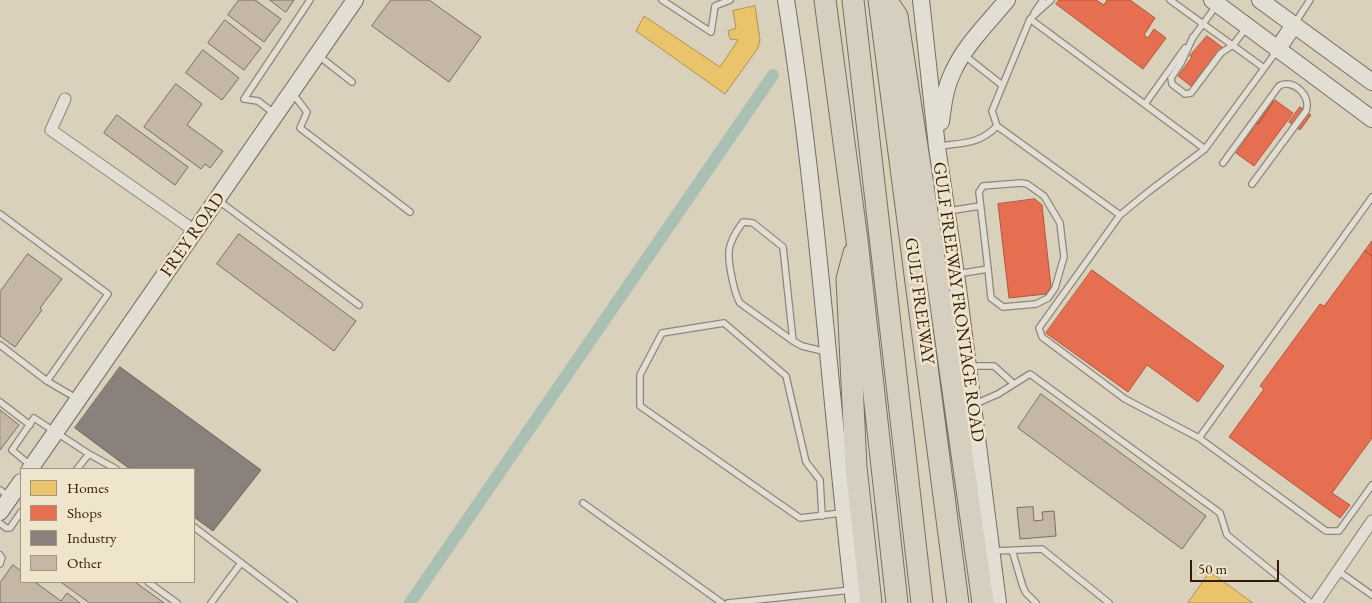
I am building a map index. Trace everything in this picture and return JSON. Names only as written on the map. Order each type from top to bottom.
[{"type":"highway","points":[[825,0],[857,240],[897,603]]},
{"type":"highway","name":"GULF FREEWAY","points":[[853,0],[922,603]]},
{"type":"highway","name":"GULF FREEWAY","points":[[879,0],[958,603]]},
{"type":"highway","points":[[886,0],[897,16],[984,603]]},
{"type":"highway","points":[[857,240],[846,279],[856,467],[872,603]]},
{"type":"main road","name":"FREY ROAD","points":[[31,468],[355,0]]},
{"type":"main road","points":[[786,0],[798,73],[829,352],[843,513],[854,596]]},
{"type":"main road","name":"GULF FREEWAY FRONTAGE ROAD","points":[[921,0],[937,147],[968,366],[998,603]]},
{"type":"main road","points":[[937,147],[944,98],[952,74],[962,53],[994,0]]},
{"type":"main road","points":[[962,53],[1007,0]]},
{"type":"main road","points":[[1265,1],[1294,25],[1372,82]]},
{"type":"main road","points":[[1214,2],[1372,119]]},
{"type":"main road","points":[[1277,50],[1294,25]]},
{"type":"main road","points":[[0,512],[14,488]]},
{"type":"street","points":[[65,99],[51,130],[195,231]]},
{"type":"street","points":[[1316,603],[1372,521]]},
{"type":"lane","points":[[276,115],[258,101],[244,99],[310,0]]},
{"type":"lane","points":[[662,0],[711,32],[715,6],[730,0]]},
{"type":"lane","points":[[1043,0],[1030,19],[992,111],[997,126],[1120,216]]},
{"type":"lane","points":[[1030,19],[1052,0]]},
{"type":"lane","points":[[1170,0],[1264,68]]},
{"type":"lane","points":[[1294,25],[1310,0]]},
{"type":"lane","points":[[1145,104],[1203,24],[1214,2]]},
{"type":"lane","points":[[1030,19],[1205,149]]},
{"type":"lane","points":[[1193,37],[1181,63],[1171,78],[1172,84],[1185,94],[1191,93],[1221,53],[1233,45],[1247,27]]},
{"type":"lane","points":[[1277,50],[1205,149],[1148,192],[1120,216],[1039,328],[1040,334],[1042,338],[1125,398],[1199,438],[1326,531],[1339,530],[1372,484]]},
{"type":"lane","points":[[962,53],[1002,85]]},
{"type":"lane","points":[[317,55],[352,82]]},
{"type":"lane","points":[[1223,163],[1279,86],[1289,83],[1306,95],[1308,104],[1306,111],[1252,184]]},
{"type":"lane","points":[[291,93],[307,112],[300,128],[410,212]]},
{"type":"lane","points":[[937,147],[972,142],[988,136],[997,126]]},
{"type":"lane","points":[[1027,184],[1044,196],[1060,223],[1064,257],[1055,288],[1048,298],[1036,304],[1003,307],[991,298],[988,269],[979,192],[983,186],[1027,184]]},
{"type":"lane","points":[[1199,438],[1372,197]]},
{"type":"lane","points":[[218,199],[359,305]]},
{"type":"lane","points":[[946,211],[980,206]]},
{"type":"lane","points":[[0,214],[108,294],[47,381]]},
{"type":"lane","points":[[793,341],[783,247],[753,223],[743,222],[734,234],[729,251],[735,295],[740,303],[793,341],[802,346],[829,352]]},
{"type":"lane","points":[[955,274],[988,269]]},
{"type":"lane","points":[[822,516],[820,480],[806,462],[786,376],[724,323],[662,332],[640,375],[640,406],[800,518],[822,516],[843,513]]},
{"type":"lane","points":[[0,345],[47,381],[78,400]]},
{"type":"lane","points":[[968,366],[994,366],[1014,384]]},
{"type":"lane","points":[[973,405],[998,394],[1030,374],[1220,513],[1227,535],[1311,603]]},
{"type":"lane","points":[[0,402],[30,425]]},
{"type":"lane","points":[[31,468],[12,450],[34,418],[55,433],[114,468]]},
{"type":"lane","points":[[79,468],[89,454]]},
{"type":"lane","points":[[583,503],[722,603]]},
{"type":"lane","points":[[0,524],[10,528],[20,513]]},
{"type":"lane","points":[[195,528],[294,603]]},
{"type":"lane","points":[[992,551],[1042,549],[1109,603]]},
{"type":"lane","points":[[1012,550],[1023,587],[1030,598],[1036,603]]},
{"type":"lane","points":[[0,555],[2,558],[0,564]]},
{"type":"lane","points":[[211,603],[241,562]]},
{"type":"lane","points":[[1338,571],[1371,593]]},
{"type":"lane","points":[[149,583],[177,603]]},
{"type":"lane","points":[[728,603],[854,596]]},
{"type":"building: Homes","points":[[755,6],[760,40],[758,48],[725,94],[636,31],[644,16],[720,67],[738,40],[730,39],[728,31],[736,28],[733,11]]},
{"type":"building: Homes","points":[[1210,572],[1253,603],[1188,603]]},
{"type":"building: Shops","points":[[1059,0],[1096,0],[1104,5],[1107,0],[1130,0],[1155,18],[1144,35],[1148,38],[1154,29],[1166,38],[1143,69],[1056,4]]},
{"type":"building: Shops","points":[[1207,36],[1222,47],[1191,86],[1178,76],[1192,57],[1190,56]]},
{"type":"building: Shops","points":[[1270,99],[1273,102],[1258,124],[1256,123],[1252,128],[1252,131],[1249,128]]},
{"type":"building: Shops","points":[[1275,100],[1293,113],[1254,166],[1236,153],[1252,128],[1256,123],[1258,124]]},
{"type":"building: Shops","points":[[1300,107],[1311,115],[1300,130],[1289,122]]},
{"type":"building: Shops","points":[[1035,199],[1042,205],[1051,287],[1046,294],[1009,298],[998,204]]},
{"type":"building: Shops","points":[[1372,241],[1372,256],[1365,251]]},
{"type":"building: Shops","points":[[1365,251],[1372,256],[1372,438],[1332,493],[1350,505],[1340,518],[1229,437],[1264,389],[1260,386],[1320,304],[1324,306]]},
{"type":"building: Shops","points":[[1092,270],[1224,366],[1198,402],[1147,365],[1128,392],[1046,333]]},
{"type":"building: Industry","points":[[120,367],[261,470],[213,531],[195,518],[195,468],[129,468],[75,428]]},
{"type":"building: Other","points":[[239,0],[255,0],[281,19],[264,42],[228,15]]},
{"type":"building: Other","points":[[270,0],[294,0],[286,12]]},
{"type":"building: Other","points":[[391,0],[429,0],[481,37],[449,82],[372,26]]},
{"type":"building: Other","points":[[225,20],[261,48],[244,70],[208,43]]},
{"type":"building: Other","points":[[203,50],[239,78],[222,100],[186,73]]},
{"type":"building: Other","points":[[176,84],[202,104],[187,125],[223,151],[210,168],[205,164],[201,169],[144,127]]},
{"type":"building: Other","points":[[117,115],[188,167],[175,185],[104,133]]},
{"type":"building: Other","points":[[239,234],[356,321],[334,351],[217,264]]},
{"type":"building: Other","points":[[28,254],[62,279],[40,308],[42,310],[15,347],[0,336],[0,292]]},
{"type":"building: Other","points":[[1041,394],[1206,516],[1182,549],[1018,428]]},
{"type":"building: Other","points":[[0,410],[19,425],[0,450]]},
{"type":"building: Other","points":[[1033,507],[1034,521],[1043,520],[1042,512],[1054,511],[1056,536],[1020,539],[1017,508]]},
{"type":"building: Other","points":[[13,565],[20,570],[20,583],[36,583],[61,601],[67,593],[80,603],[0,603],[0,583]]},
{"type":"building: Other","points":[[62,583],[136,583],[164,603],[90,603]]},
{"type":"waterway","points":[[410,603],[773,75]]}]
